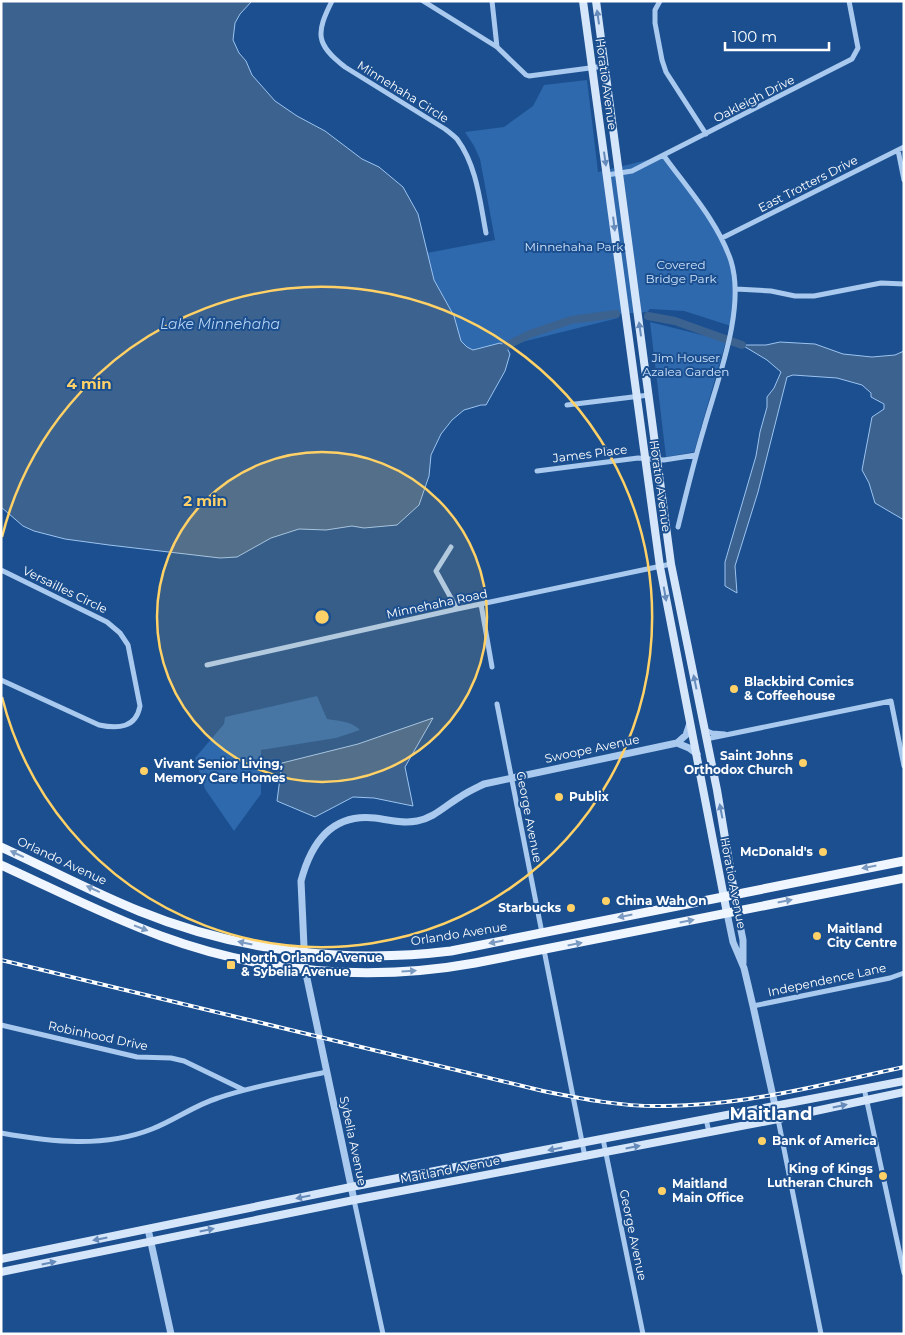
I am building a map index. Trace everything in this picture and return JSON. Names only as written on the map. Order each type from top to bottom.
[{"type":"main road","name":"Horatio Avenue","points":[[583,1],[660,567],[727,913]]},
{"type":"main road","name":"Horatio Avenue","points":[[596,1],[672,564],[738,910]]},
{"type":"main road","points":[[690,723],[698,736],[706,739]]},
{"type":"main road","name":"Orlando Avenue","points":[[1,847],[146,914],[220,937],[304,953],[384,956],[431,953],[470,947],[904,861]]},
{"type":"main road","points":[[1,865],[133,925],[162,936],[241,959],[305,969],[382,973],[431,970],[544,950],[904,878]]},
{"type":"main road","name":"Maitland Avenue","points":[[1,1259],[351,1187],[904,1081]]},
{"type":"main road","name":"Maitland Avenue","points":[[1,1272],[354,1200],[778,1119],[904,1092]]},
{"type":"street","name":"Minnehaha Circle","points":[[332,1],[320,32],[326,50],[344,67],[445,129],[457,139],[469,162],[477,185],[486,233]]},
{"type":"street","points":[[422,1],[497,47],[526,75],[605,66]]},
{"type":"street","points":[[492,1],[497,47]]},
{"type":"street","points":[[660,1],[655,10],[655,23],[666,72],[706,134]]},
{"type":"street","name":"Oakleigh Drive","points":[[607,175],[632,171],[664,156],[852,59],[858,48],[849,1]]},
{"type":"street","name":"East Trotters Drive","points":[[722,238],[904,147]]},
{"type":"street","points":[[898,150],[904,180]]},
{"type":"street","points":[[664,156],[722,238],[731,263],[736,289],[736,301],[724,358],[696,455],[678,527]]},
{"type":"street","points":[[736,289],[771,291],[795,296],[814,296],[881,283],[904,284]]},
{"type":"street","points":[[567,405],[649,395]]},
{"type":"street","name":"James Place","points":[[537,471],[638,458],[657,460],[696,455]]},
{"type":"street","points":[[451,547],[436,571],[457,608]]},
{"type":"street","name":"Minnehaha Road","points":[[207,665],[457,608],[672,564]]},
{"type":"street","name":"Versailles Circle","points":[[1,570],[107,622],[120,633],[128,645],[140,706],[139,716],[132,723],[123,726],[110,727],[99,725],[1,680]]},
{"type":"street","points":[[480,604],[492,667]]},
{"type":"street","points":[[706,739],[891,701],[904,766]]},
{"type":"street","name":"George Avenue","points":[[497,704],[542,933]]},
{"type":"street","points":[[690,723],[686,735],[677,744],[697,754]]},
{"type":"street","points":[[704,730],[730,735]]},
{"type":"street","name":"Swoope Avenue","points":[[304,953],[301,881],[310,854],[317,842],[329,829],[338,824],[359,818],[401,822],[417,821],[433,816],[460,797],[484,784],[677,744]]},
{"type":"street","name":"Horatio Avenue","points":[[738,910],[743,940],[744,968]]},
{"type":"street","name":"Horatio Avenue","points":[[727,913],[733,942],[744,968],[776,1106],[821,1334]]},
{"type":"street","points":[[544,950],[585,1156]]},
{"type":"street","name":"Sybelia Avenue","points":[[304,953],[305,969],[326,1072],[383,1334]]},
{"type":"street","name":"Independence Lane","points":[[753,1006],[890,978],[904,973]]},
{"type":"street","name":"Robinhood Drive","points":[[1,1025],[137,1057],[171,1058],[184,1061],[244,1090]]},
{"type":"street","points":[[1,1133],[39,1140],[78,1142],[119,1138],[152,1129],[216,1098],[326,1072]]},
{"type":"street","points":[[864,1088],[904,1273]]},
{"type":"street","points":[[706,1120],[709,1132]]},
{"type":"street","name":"George Avenue","points":[[603,1139],[643,1334]]},
{"type":"street","points":[[148,1229],[171,1334]]},
{"type":"green space","name":"Minnehaha Park","points":[[587,80],[598,172],[664,156],[717,230],[735,279],[731,326],[684,311],[650,309],[647,312],[616,314],[618,318],[506,346],[500,343],[473,350],[461,341],[454,316],[434,280],[427,253],[495,240],[480,159],[465,132],[504,127],[533,106],[544,85]]},
{"type":"green space","name":"Jim Houser Azalea Garden","points":[[650,322],[726,341],[694,452],[666,457]]},
{"type":"green space","points":[[317,696],[327,719],[349,723],[360,730],[336,738],[261,750],[261,794],[234,831],[205,789],[195,758],[224,724],[225,717]]},
{"type":"water","name":"Lake Minnehaha","points":[[1,1],[252,1],[240,14],[235,23],[233,40],[252,75],[275,101],[297,116],[325,131],[362,159],[379,167],[403,187],[418,214],[434,280],[454,316],[461,341],[473,350],[500,343],[506,346],[510,354],[505,371],[486,405],[464,410],[452,420],[441,434],[431,455],[429,476],[419,505],[397,525],[364,528],[352,526],[326,530],[299,529],[271,538],[237,557],[220,558],[65,539],[34,531],[23,526],[1,507]]},
{"type":"water","points":[[780,342],[815,344],[843,354],[872,357],[895,355],[904,351],[904,520],[875,503],[869,483],[862,470],[872,417],[884,409],[884,404],[871,397],[871,393],[862,385],[837,378],[793,375],[787,377],[758,492],[735,566],[737,593],[725,586],[725,562],[756,456],[767,407],[767,397],[774,388],[781,372],[767,360],[742,345],[766,345]]},
{"type":"water","points":[[433,718],[405,767],[413,806],[374,798],[353,797],[315,817],[277,801],[282,763],[358,744]]},
{"type":"waterway","points":[[506,346],[530,334],[571,320],[616,314]]},
{"type":"waterway","points":[[648,316],[675,321],[742,345]]},
{"type":"railway","points":[[1,960],[543,1091],[618,1104],[663,1106],[724,1102],[784,1093],[904,1067]]},
{"type":"place","name":"Blackbird Comics & Coffeehouse","points":[[734,689]]},
{"type":"place","name":"Saint Johns Orthodox Church","points":[[803,763]]},
{"type":"place","name":"Vivant Senior Living, Memory Care Homes","points":[[144,771]]},
{"type":"place","name":"Publix","points":[[559,797]]},
{"type":"place","name":"McDonald's","points":[[823,852]]},
{"type":"place","name":"China Wah On","points":[[606,901]]},
{"type":"place","name":"Starbucks","points":[[571,908]]},
{"type":"place","name":"Maitland City Centre","points":[[817,936]]},
{"type":"place","name":"North Orlando Avenue & Sybelia Avenue","points":[[231,965]]},
{"type":"place","name":"Bank of America","points":[[762,1141]]},
{"type":"place","name":"King of Kings Lutheran Church","points":[[883,1176]]},
{"type":"place","name":"Maitland Main Office","points":[[662,1191]]},
{"type":"district","name":"Maitland","points":[[771,1114]]},
{"type":"park label","name":"Covered Bridge Park","points":[[681,272]]}]
